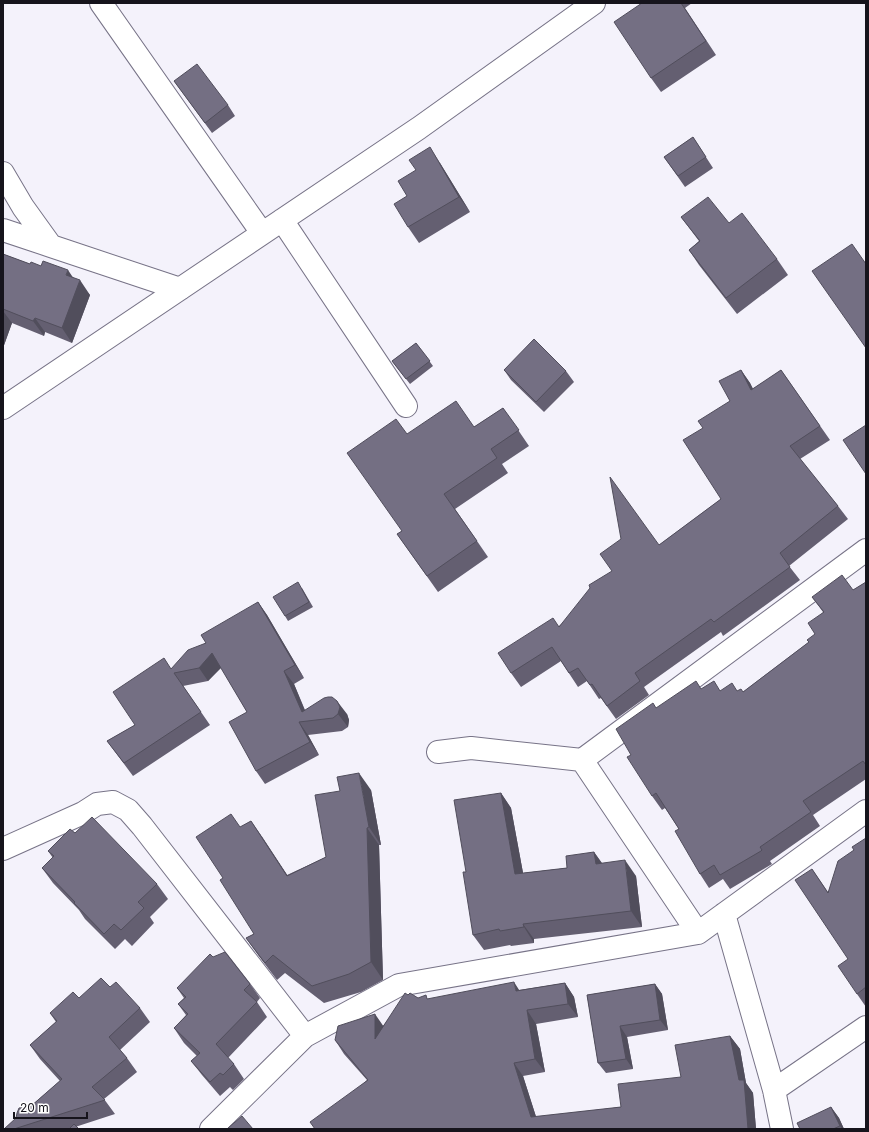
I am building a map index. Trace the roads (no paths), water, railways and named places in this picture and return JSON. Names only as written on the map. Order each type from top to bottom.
[{"type":"street","points":[[101,3],[262,233]]},
{"type":"street","points":[[3,408],[419,128],[594,3]]},
{"type":"street","points":[[3,172],[22,207],[51,246]]},
{"type":"street","points":[[282,220],[406,406]]},
{"type":"street","points":[[3,230],[180,289]]},
{"type":"street","points":[[438,752],[471,748],[582,760],[866,550]]},
{"type":"street","points":[[582,760],[698,933]]},
{"type":"street","points":[[3,849],[83,813],[98,804],[113,802],[128,810],[142,826],[304,1036]]},
{"type":"street","points":[[211,1129],[304,1036],[399,985],[698,933],[866,811]]},
{"type":"street","points":[[724,914],[774,1090],[782,1129]]},
{"type":"street","points":[[774,1090],[866,1026]]}]
